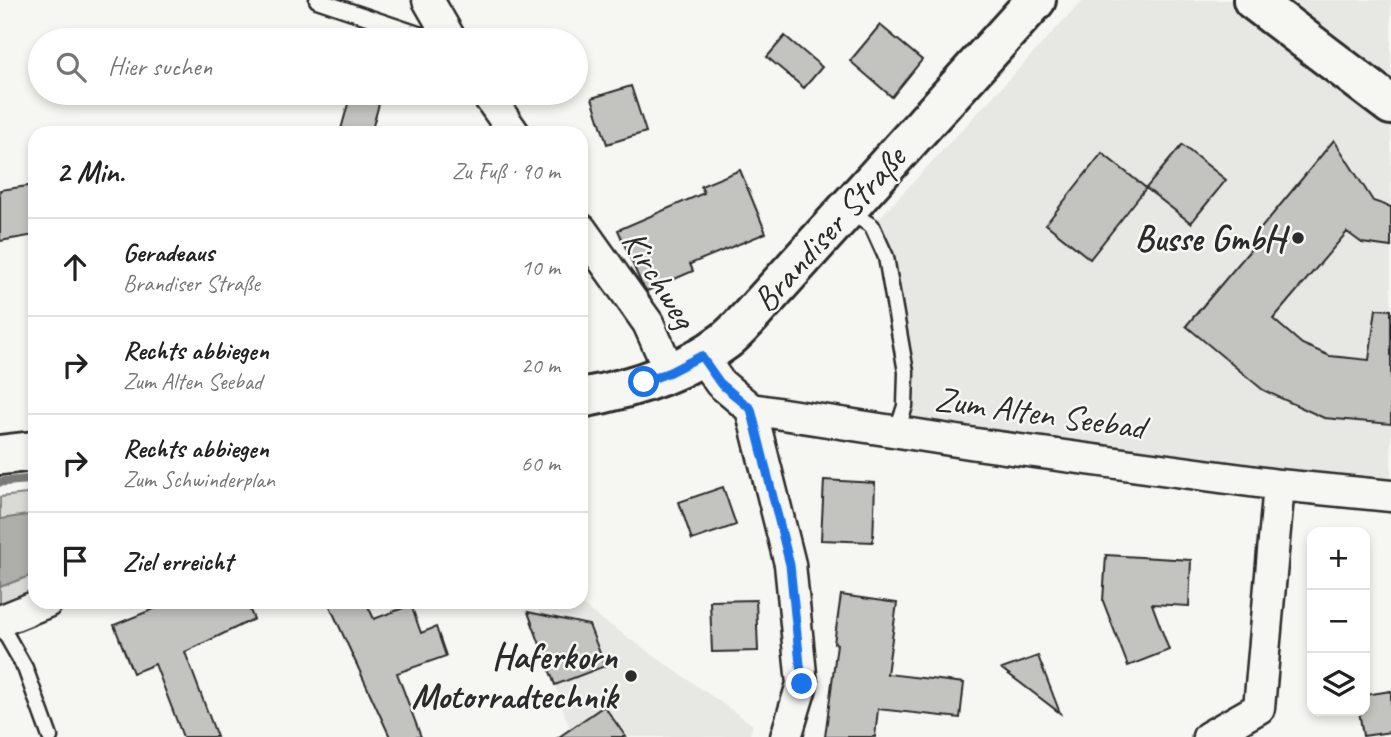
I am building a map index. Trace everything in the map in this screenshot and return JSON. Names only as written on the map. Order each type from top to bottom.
[{"type":"street","points":[[428,0],[444,28]]},
{"type":"street","name":"Brandiser Straße","points":[[588,397],[615,391],[685,364],[725,340],[747,320],[1036,0]]},
{"type":"street","points":[[1253,0],[1391,105]]},
{"type":"street","points":[[494,105],[509,126]]},
{"type":"street","name":"Kirchweg","points":[[588,239],[648,324],[685,364]]},
{"type":"street","points":[[685,364],[720,383],[751,409],[790,565],[802,684],[786,737]]},
{"type":"street","name":"Zum Alten Seebad","points":[[751,409],[976,444],[1279,485],[1391,496]]},
{"type":"street","points":[[0,455],[28,453]]},
{"type":"street","points":[[1208,737],[1259,708],[1279,485]]},
{"type":"street","points":[[0,622],[31,609]]},
{"type":"lane","points":[[317,0],[400,28]]},
{"type":"lane","points":[[847,210],[872,226],[886,257],[906,372],[905,406],[897,431]]},
{"type":"lane","points":[[0,622],[25,668],[50,737]]},
{"type":"shaded area","points":[[1083,0],[1391,0],[1391,496],[897,431],[906,371],[872,226]]},
{"type":"shaded area","points":[[28,494],[28,609],[49,609],[0,633],[0,497]]},
{"type":"shaded area","points":[[28,515],[28,577],[0,587],[0,519]]},
{"type":"shaded area","name":"Haferkorn Motorradtechnik","points":[[539,609],[587,609],[753,725],[749,737],[626,737],[570,730],[555,685],[604,666],[589,625],[565,620],[544,626]]},
{"type":"building","points":[[880,25],[922,60],[892,97],[850,61]]},
{"type":"building","points":[[785,36],[822,67],[804,88],[767,57]]},
{"type":"building","points":[[631,86],[646,132],[607,144],[592,98]]},
{"type":"building","points":[[348,105],[379,105],[373,126],[342,126]]},
{"type":"building","points":[[1334,140],[1373,201],[1391,207],[1391,247],[1362,243],[1347,232],[1273,319],[1302,344],[1330,356],[1369,360],[1376,309],[1391,310],[1391,424],[1324,418],[1263,390],[1186,326],[1252,248],[1248,244]]},
{"type":"building","points":[[1182,145],[1226,180],[1191,223],[1146,188]]},
{"type":"building","points":[[1102,153],[1146,188],[1090,259],[1046,224]]},
{"type":"building","points":[[740,170],[766,233],[690,264],[693,271],[647,291],[618,230],[704,193],[701,186]]},
{"type":"building","points":[[28,186],[28,236],[0,241],[0,190]]},
{"type":"building","points":[[824,480],[875,483],[873,542],[821,540]]},
{"type":"building","points":[[723,487],[736,525],[692,540],[679,502]]},
{"type":"building","points":[[1106,555],[1191,560],[1189,606],[1152,604],[1169,650],[1128,666],[1103,601]]},
{"type":"building","points":[[841,595],[897,603],[887,674],[964,683],[960,718],[878,709],[875,737],[825,737]]},
{"type":"building","points":[[756,600],[758,651],[712,652],[710,601]]},
{"type":"building","points":[[154,609],[249,609],[254,619],[185,652],[217,737],[183,737],[155,664],[133,673],[114,625]]},
{"type":"building","points":[[331,609],[369,609],[374,619],[400,609],[412,609],[421,633],[436,627],[446,656],[397,673],[421,737],[390,737]]},
{"type":"building","points":[[528,612],[589,625],[605,666],[555,685]]},
{"type":"building","points":[[1038,656],[1060,713],[1002,669]]},
{"type":"building","points":[[1391,691],[1391,732],[1363,736],[1360,716],[1370,716],[1370,694]]},
{"type":"building","points":[[604,706],[626,737],[559,737]]},
{"type":"waterway","points":[[0,482],[28,480]]},
{"type":"place","name":"Busse GmbH","points":[[1298,238]]},
{"type":"place","name":"Haferkorn Motorradtechnik","points":[[631,676]]},
{"type":"route","points":[[644,382],[701,356],[720,383],[751,409],[790,565],[802,684]]}]
